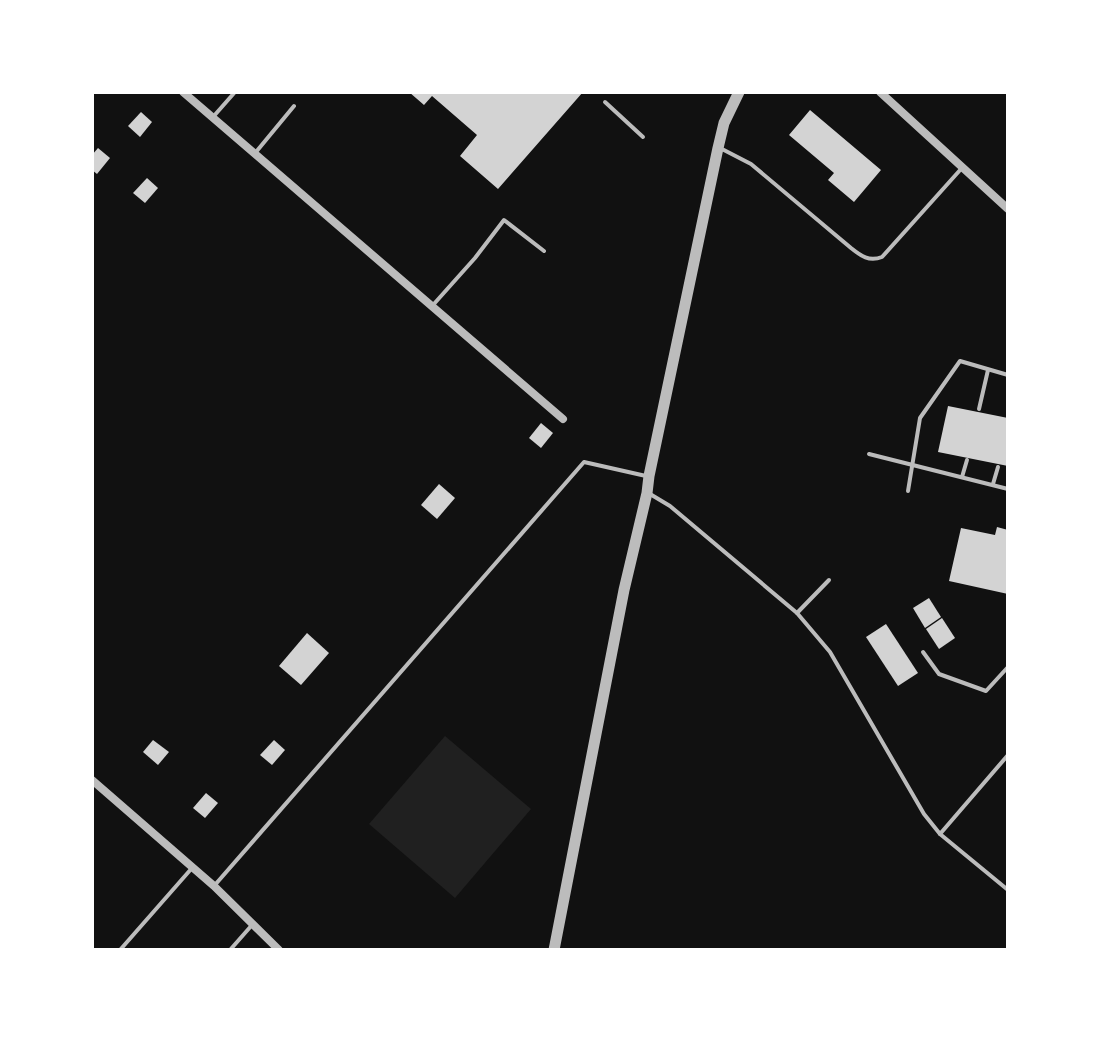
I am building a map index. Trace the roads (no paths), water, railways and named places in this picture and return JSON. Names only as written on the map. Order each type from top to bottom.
[{"type":"street","points":[[183,92],[563,419]]},
{"type":"street","points":[[554,950],[621,606],[718,148],[724,123],[739,92]]},
{"type":"street","points":[[880,92],[1008,209]]},
{"type":"street","points":[[92,780],[214,886],[279,950]]},
{"type":"lane","points":[[212,118],[235,92]]},
{"type":"lane","points":[[605,102],[643,137]]},
{"type":"lane","points":[[254,154],[294,106]]},
{"type":"lane","points":[[718,148],[751,164],[851,248],[864,258],[874,260],[882,257],[963,167]]},
{"type":"lane","points":[[431,306],[475,258],[504,220],[544,251]]},
{"type":"lane","points":[[908,491],[920,418],[960,361],[1008,375]]},
{"type":"lane","points":[[979,409],[988,370]]},
{"type":"lane","points":[[869,454],[1008,489]]},
{"type":"lane","points":[[962,477],[967,460]]},
{"type":"lane","points":[[214,886],[584,462],[649,476]]},
{"type":"lane","points":[[993,485],[998,467]]},
{"type":"lane","points":[[647,493],[670,506],[797,613],[830,652],[924,814],[940,834],[1008,890]]},
{"type":"lane","points":[[797,613],[829,580]]},
{"type":"lane","points":[[923,652],[939,674],[986,691],[1008,667]]},
{"type":"lane","points":[[940,834],[1008,755]]},
{"type":"lane","points":[[120,950],[192,868]]},
{"type":"lane","points":[[230,950],[252,925]]}]
